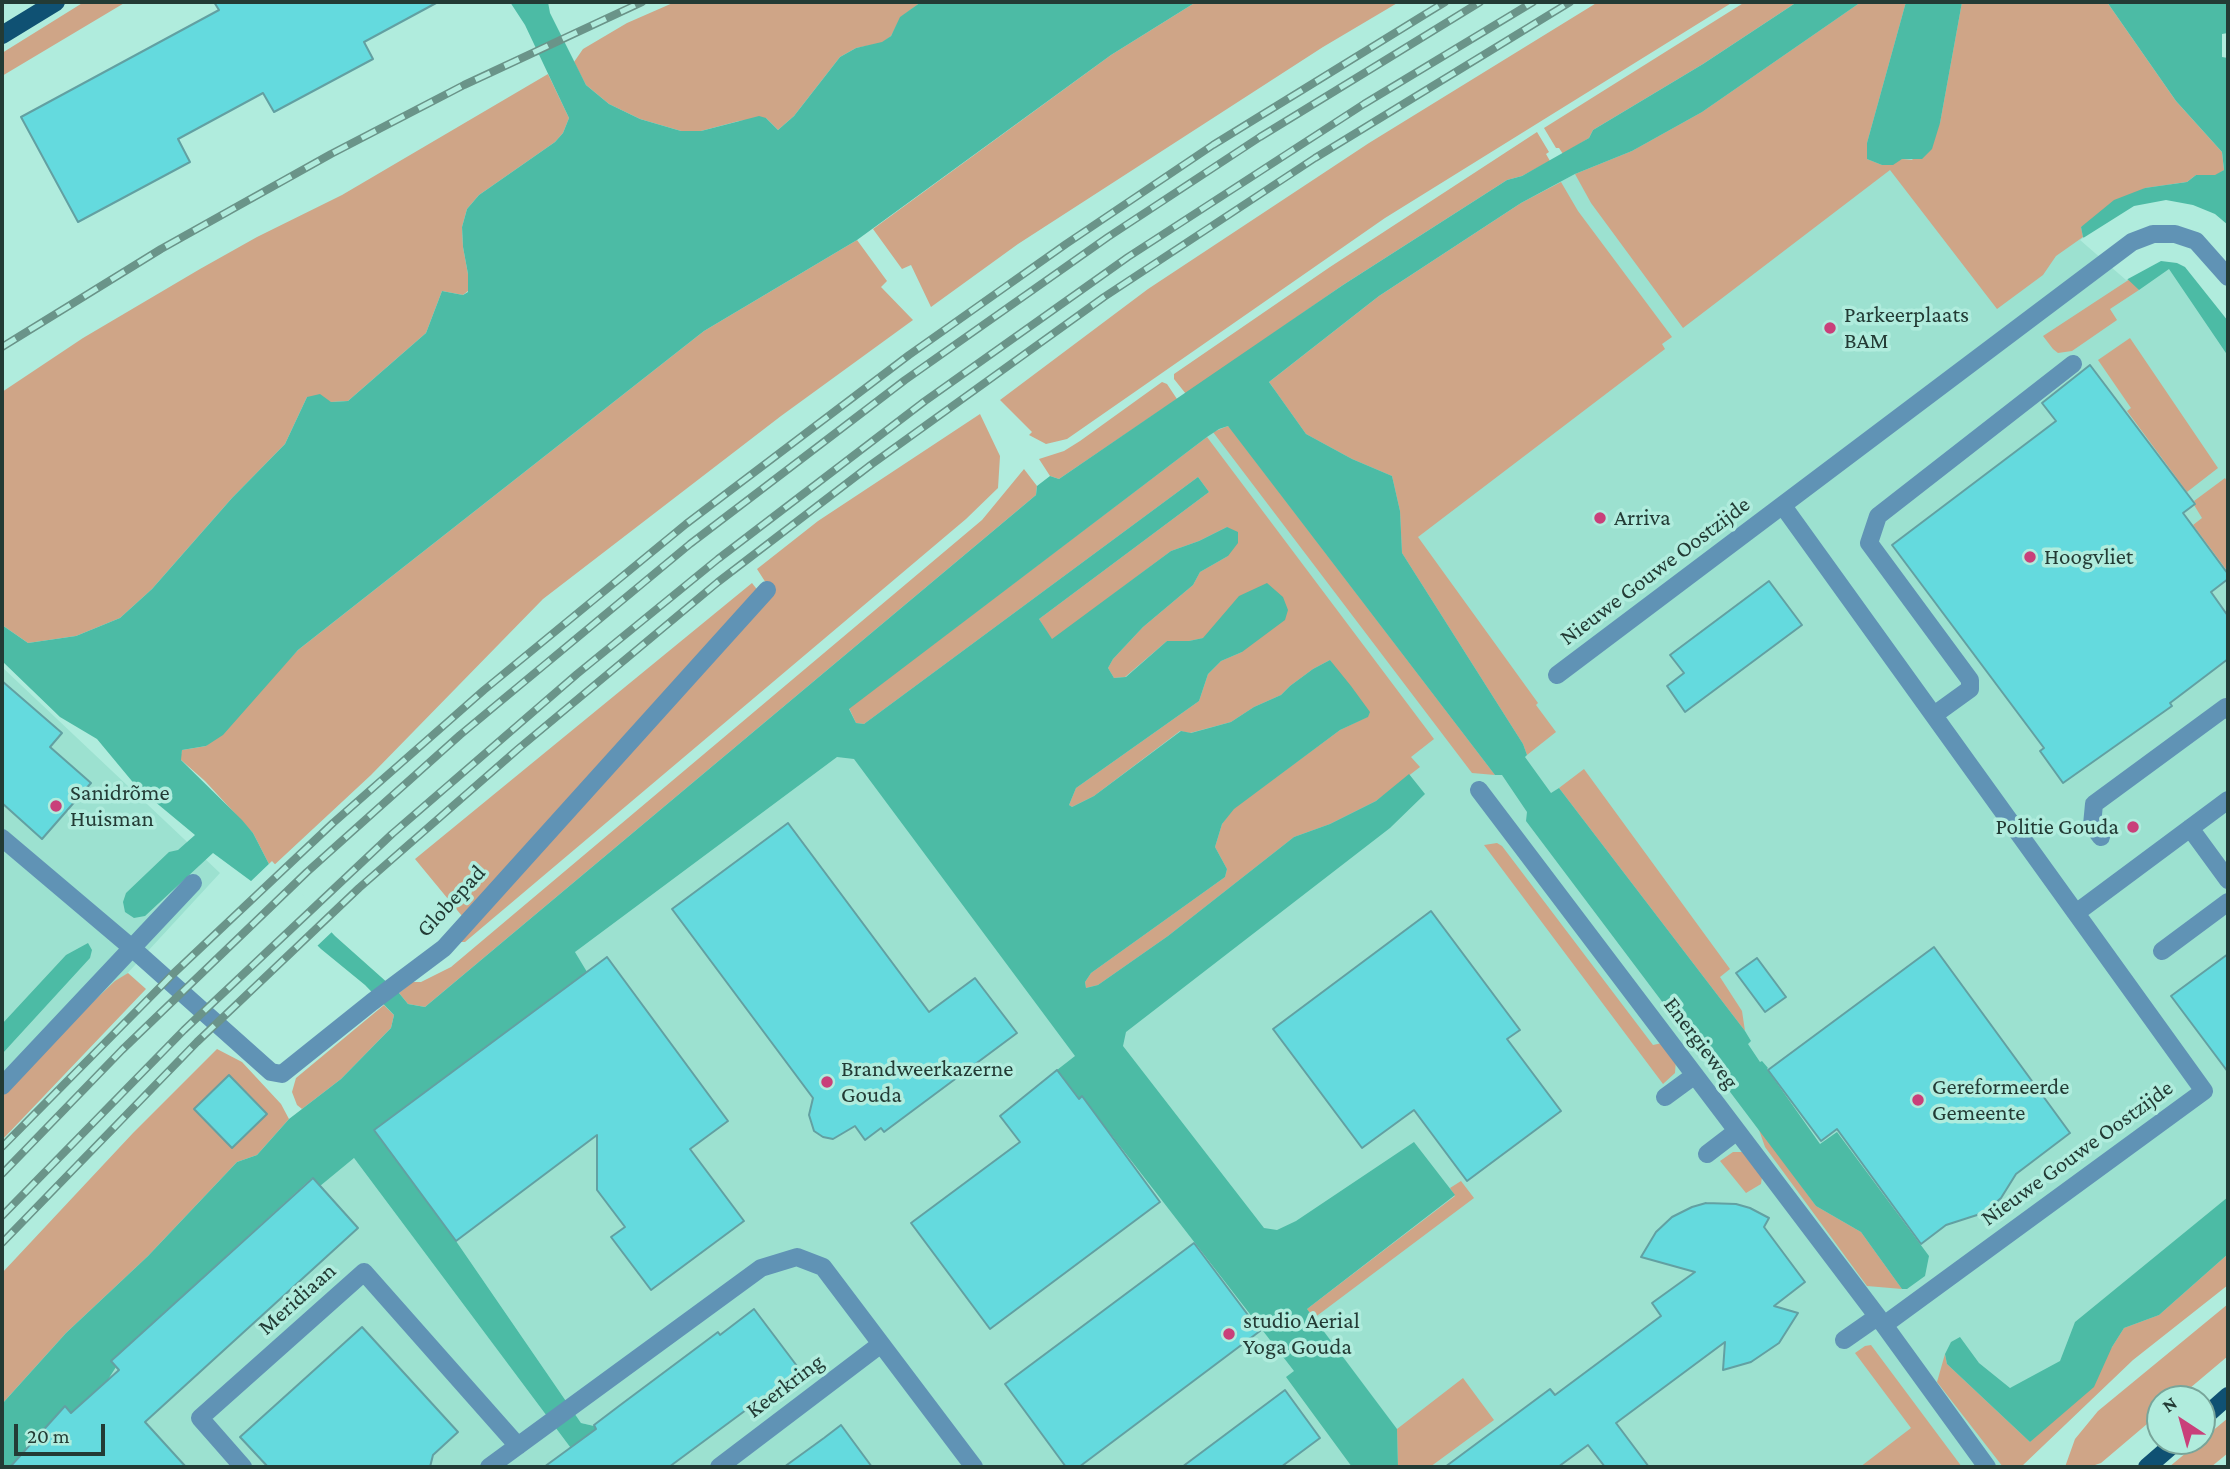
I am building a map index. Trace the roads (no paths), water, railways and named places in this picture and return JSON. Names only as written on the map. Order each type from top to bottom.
[{"type":"main road","points":[[2,35],[56,2]]},
{"type":"main road","points":[[2147,1467],[2161,1455]]},
{"type":"street","name":"Nieuwe Gouwe Oostzijde","points":[[1557,675],[2132,242],[2153,234],[2175,234],[2196,242],[2228,276]]},
{"type":"street","points":[[1934,715],[1970,689],[1970,680],[1869,543],[1878,516],[2073,364]]},
{"type":"street","name":"Nieuwe Gouwe Oostzijde","points":[[1783,506],[2204,1091],[1880,1321]]},
{"type":"street","name":"Globepad","points":[[132,948],[271,1072],[282,1074],[444,948],[767,590]]},
{"type":"street","points":[[2101,837],[2092,825],[2094,804],[2226,706],[2228,710]]},
{"type":"street","name":"Energieweg","points":[[1479,790],[1880,1321]]},
{"type":"street","points":[[2076,913],[2228,800]]},
{"type":"street","points":[[2190,828],[2228,880]]},
{"type":"street","points":[[2,838],[132,948]]},
{"type":"street","points":[[2,1086],[193,883]]},
{"type":"street","points":[[2162,951],[2228,902]]},
{"type":"street","points":[[1665,1097],[1695,1075]]},
{"type":"street","points":[[1707,1154],[1737,1131]]},
{"type":"street","points":[[489,1467],[761,1268],[797,1257],[823,1267],[974,1467]]},
{"type":"street","name":"Meridiaan","points":[[243,1467],[200,1419],[364,1272],[518,1446]]},
{"type":"street","points":[[1844,1340],[1880,1321],[1987,1467]]},
{"type":"street","name":"Keerkring","points":[[719,1467],[881,1344]]},
{"type":"railway","points":[[2,347],[161,249],[331,154],[464,85],[642,2]]},
{"type":"railway","points":[[2,1147],[174,973],[333,823],[484,690],[686,524],[909,355],[1066,244],[1213,145],[1445,2]]},
{"type":"railway","points":[[2,1174],[122,1050],[307,872],[460,735],[690,544],[905,380],[1108,237],[1260,137],[1480,2]]},
{"type":"railway","points":[[2,1216],[184,1030],[392,834],[577,674],[718,559],[925,401],[1128,257],[1364,104],[1533,2]]},
{"type":"railway","points":[[2,1243],[197,1042],[359,888],[518,749],[718,582],[872,464],[1104,297],[1315,158],[1570,2]]},
{"type":"place","name":"Parkeerplaats BAM","points":[[1830,328]]},
{"type":"place","name":"Arriva","points":[[1600,518]]},
{"type":"place","name":"Hoogvliet","points":[[2030,557]]},
{"type":"place","name":"Sanidrõme Huisman","points":[[56,806]]},
{"type":"place","name":"Politie Gouda","points":[[2133,827]]},
{"type":"place","name":"Brandweerkazerne Gouda","points":[[827,1082]]},
{"type":"place","name":"Gereformeerde Gemeente","points":[[1918,1100]]},
{"type":"place","name":"studio Aerial Yoga Gouda","points":[[1229,1334]]}]
